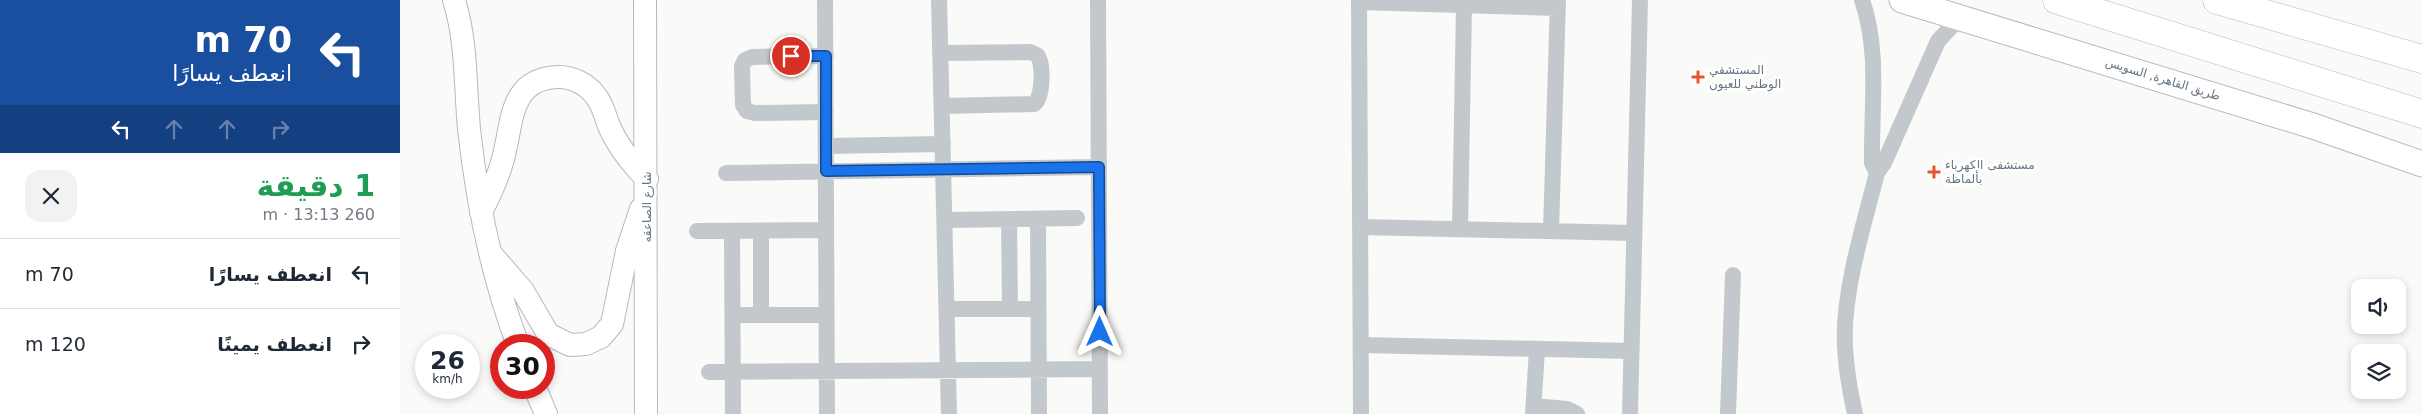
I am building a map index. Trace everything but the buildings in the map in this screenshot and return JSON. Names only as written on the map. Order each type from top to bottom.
[{"type":"highway","points":[[2057,0],[2422,114]]},
{"type":"highway","points":[[2217,0],[2238,4],[2422,59]]},
{"type":"main road","name":"طريق القاهرة, السويس","points":[[1902,0],[1966,18],[2303,123],[2422,164]]},
{"type":"street","points":[[454,0],[463,35],[469,126],[481,212],[490,254],[515,334]]},
{"type":"street","name":"شارع الصاعقه","points":[[645,0],[647,188],[646,414]]},
{"type":"street","points":[[826,0],[827,414]]},
{"type":"street","points":[[939,0],[949,414]]},
{"type":"street","points":[[1098,0],[1100,414]]},
{"type":"street","points":[[1630,414],[1640,0]]},
{"type":"street","points":[[1862,0],[1868,19],[1872,48],[1872,163],[1877,173]]},
{"type":"street","points":[[1361,414],[1359,1],[1464,5],[1558,4],[1551,231]]},
{"type":"street","points":[[1460,229],[1464,5]]},
{"type":"street","points":[[1854,414],[1845,345],[1846,313],[1857,254],[1877,173],[1884,163],[1938,41],[1951,27],[1966,18]]},
{"type":"street","points":[[941,54],[1030,52],[1037,55],[1041,61],[1041,96],[1034,104],[942,106]]},
{"type":"street","points":[[826,56],[752,57],[745,60],[742,66],[743,105],[747,111],[755,113],[826,112]]},
{"type":"street","points":[[481,212],[498,177],[516,102],[528,88],[544,79],[562,77],[572,79],[588,88],[600,102],[609,126],[647,188],[627,251],[615,316],[607,331],[594,342],[570,345],[548,334],[514,278],[490,254]]},
{"type":"street","points":[[826,146],[943,144]]},
{"type":"street","points":[[726,173],[1099,167]]},
{"type":"street","points":[[945,220],[1077,218]]},
{"type":"street","points":[[1009,219],[1010,309]]},
{"type":"street","points":[[1038,219],[1039,414]]},
{"type":"street","points":[[1360,227],[1634,233]]},
{"type":"street","points":[[697,231],[826,230]]},
{"type":"street","points":[[732,231],[733,414]]},
{"type":"street","points":[[761,231],[761,315]]},
{"type":"street","points":[[1728,414],[1733,275]]},
{"type":"street","points":[[947,310],[1038,309]]},
{"type":"street","points":[[733,315],[826,315]]},
{"type":"street","points":[[1361,345],[1632,351]]},
{"type":"street","points":[[1537,349],[1534,410],[1568,409],[1577,414]]},
{"type":"street","points":[[709,372],[1038,371],[1100,369]]},
{"type":"street","points":[[540,399],[546,414]]},
{"type":"place","name":"المستشفي الوطني للعيون","points":[[1698,77]]},
{"type":"place","name":"مستشفى الكهرباء بألماظة","points":[[1934,172]]},
{"type":"route","points":[[791,56],[826,56],[826,171],[1099,167],[1100,332]]}]
